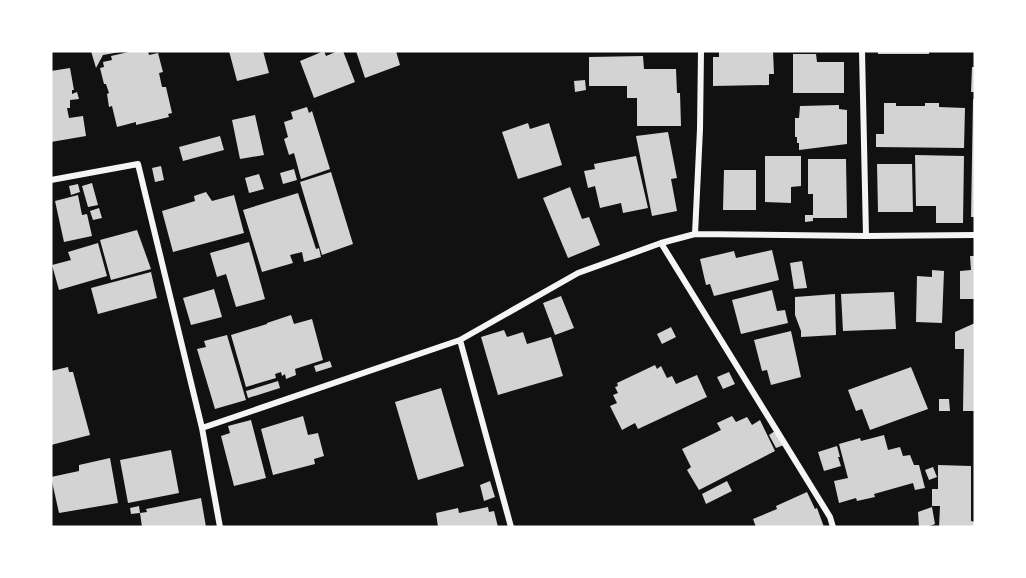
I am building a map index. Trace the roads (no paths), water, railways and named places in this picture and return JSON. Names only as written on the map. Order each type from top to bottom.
[{"type":"street","points":[[695,234],[701,51]]},
{"type":"street","points":[[862,51],[866,236]]},
{"type":"street","points":[[51,180],[138,164],[202,428],[220,527]]},
{"type":"street","points":[[202,428],[460,340],[578,273],[662,243],[695,234],[975,235]]},
{"type":"street","points":[[662,243],[834,527]]},
{"type":"street","points":[[460,340],[511,527]]}]
